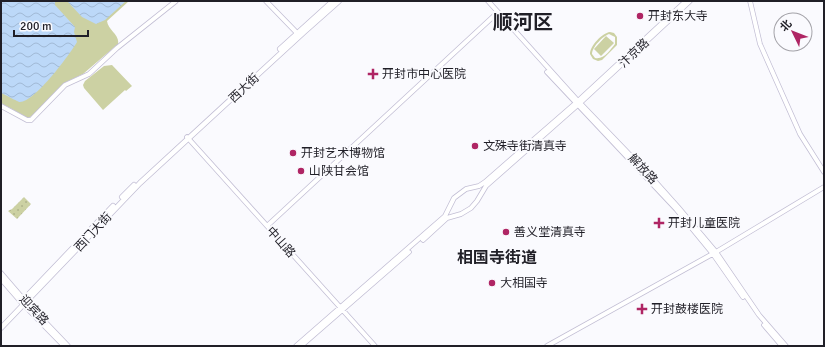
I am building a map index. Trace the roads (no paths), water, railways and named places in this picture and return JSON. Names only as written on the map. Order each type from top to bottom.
[{"type":"main road","points":[[298,34],[334,1]]},
{"type":"main road","points":[[298,34],[339,1]]},
{"type":"main road","name":"西大街","points":[[187,139],[298,34]]},
{"type":"main road","name":"西门大街","points":[[1,324],[128,195],[187,139]]},
{"type":"main road","name":"西门大街","points":[[1,328],[24,302]]},
{"type":"street","points":[[1,106],[27,120],[31,120],[65,86],[86,76],[117,48],[176,1]]},
{"type":"street","points":[[266,1],[298,34]]},
{"type":"street","name":"解放路","points":[[484,1],[650,181],[714,253],[759,315],[786,346]]},
{"type":"street","name":"解放路","points":[[488,1],[578,103]]},
{"type":"street","name":"汴京路","points":[[578,103],[686,1]]},
{"type":"street","name":"汴京路","points":[[578,103],[690,1]]},
{"type":"street","points":[[751,1],[762,43],[802,133],[824,168]]},
{"type":"street","points":[[751,1],[760,44],[800,134],[824,172]]},
{"type":"street","points":[[267,226],[496,14]]},
{"type":"street","points":[[301,346],[445,216],[448,213],[454,198],[466,189],[479,186],[485,182],[578,103]]},
{"type":"street","points":[[296,346],[447,218],[461,214],[471,208],[477,202],[486,186],[578,103]]},
{"type":"street","name":"中山路","points":[[187,139],[267,226],[340,310],[375,346]]},
{"type":"street","name":"中山路","points":[[187,139],[372,346]]},
{"type":"street","points":[[547,346],[714,253],[824,187]]},
{"type":"street","name":"解放路","points":[[714,253],[757,317],[782,346]]},
{"type":"street","name":"迎宾路","points":[[1,273],[24,302],[64,346]]},
{"type":"street","name":"迎宾路","points":[[1,279],[68,346]]},
{"type":"water","points":[[1,1],[55,1],[55,5],[75,27],[74,32],[77,42],[67,56],[43,86],[26,100],[20,102],[1,93]]},
{"type":"water","points":[[67,1],[126,1],[105,20],[96,24],[82,17]]},
{"type":"place","name":"开封东大寺","points":[[640,16]]},
{"type":"place","name":"开封市中心医院","points":[[373,74]]},
{"type":"place","name":"文殊寺街清真寺","points":[[475,146]]},
{"type":"place","name":"开封艺术博物馆","points":[[293,153]]},
{"type":"place","name":"山陕甘会馆","points":[[301,171]]},
{"type":"place","name":"开封儿童医院","points":[[659,223]]},
{"type":"place","name":"善义堂清真寺","points":[[506,232]]},
{"type":"place","name":"大相国寺","points":[[492,283]]},
{"type":"place","name":"开封鼓楼医院","points":[[642,309]]},
{"type":"district","name":"顺河区","points":[[523,22]]},
{"type":"district","name":"相国寺街道","points":[[497,257]]}]
